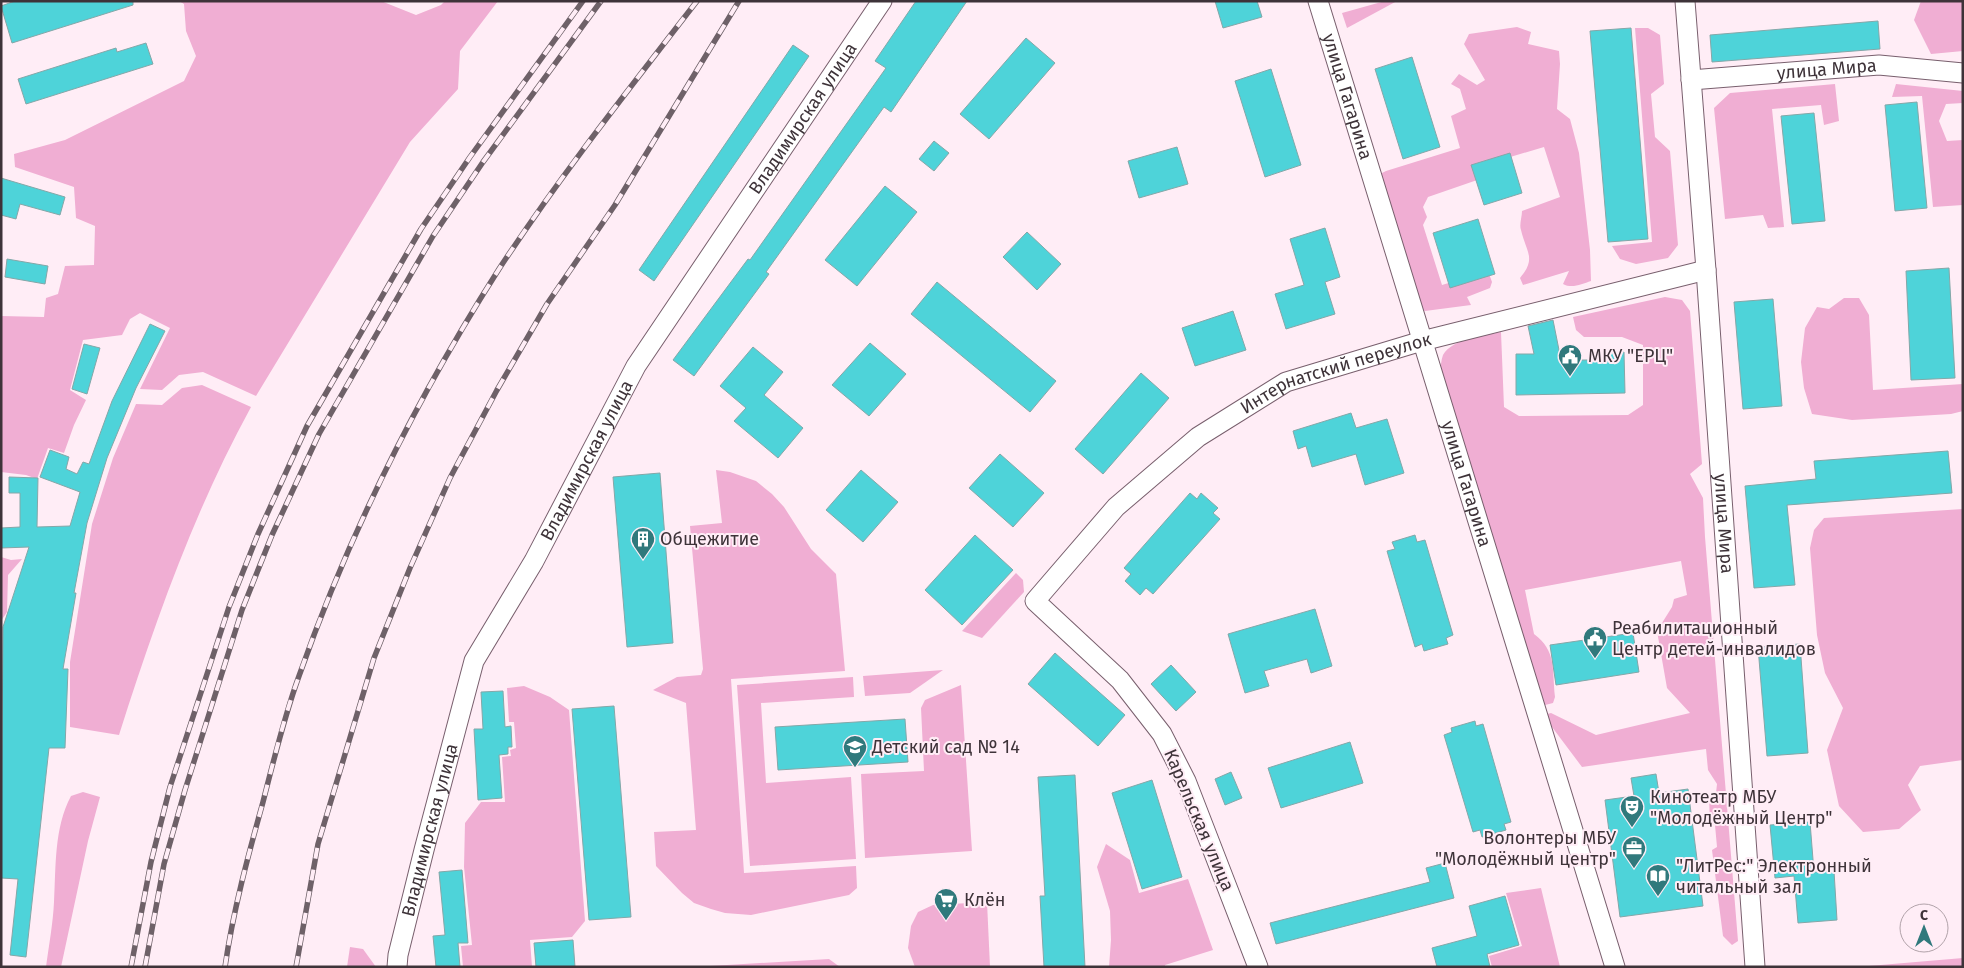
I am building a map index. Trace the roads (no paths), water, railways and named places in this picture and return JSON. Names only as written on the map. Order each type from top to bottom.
[{"type":"street","name":"Владимирская улица","points":[[397,967],[398,955],[424,850],[474,661],[534,561],[636,366],[882,1]]},
{"type":"street","name":"улица Гагарина","points":[[1318,1],[1614,967]]},
{"type":"street","name":"улица Мира","points":[[1685,1],[1756,967]]},
{"type":"street","name":"улица Мира","points":[[1691,80],[1879,65],[1963,73]]},
{"type":"street","name":"Интернатский переулок","points":[[1035,601],[1116,507],[1198,437],[1286,382],[1422,340],[1706,270]]},
{"type":"street","name":"Карельская улица","points":[[1035,601],[1120,680],[1162,734],[1186,781],[1258,967]]},
{"type":"railway","points":[[131,967],[151,862],[170,787],[229,607],[258,534],[307,426],[421,229],[470,157],[583,1]]},
{"type":"railway","points":[[145,967],[164,864],[185,790],[242,610],[272,535],[319,434],[433,236],[483,162],[601,1]]},
{"type":"railway","points":[[225,967],[246,863],[294,691],[340,570],[387,467],[413,416],[469,317],[522,234],[697,1]]},
{"type":"railway","points":[[296,967],[318,844],[374,658],[410,568],[450,478],[497,390],[547,304],[615,205],[739,1]]},
{"type":"place","name":"МКУ \"ЕРЦ\"","points":[[1570,377]]},
{"type":"place","name":"Общежитие","points":[[643,560]]},
{"type":"place","name":"Реабилитационный Центр детей-инвалидов","points":[[1595,659]]},
{"type":"place","name":"Детский сад № 14","points":[[855,768]]},
{"type":"place","name":"Кинотеатр МБУ \"Молодёжный Центр\"","points":[[1632,828]]},
{"type":"place","name":"Волонтеры МБУ \"Молодёжный центр\"","points":[[1634,869]]},
{"type":"place","name":"\"ЛитРес:\" Электронный читальный зал","points":[[1658,897]]},
{"type":"place","name":"Клён","points":[[946,921]]}]
